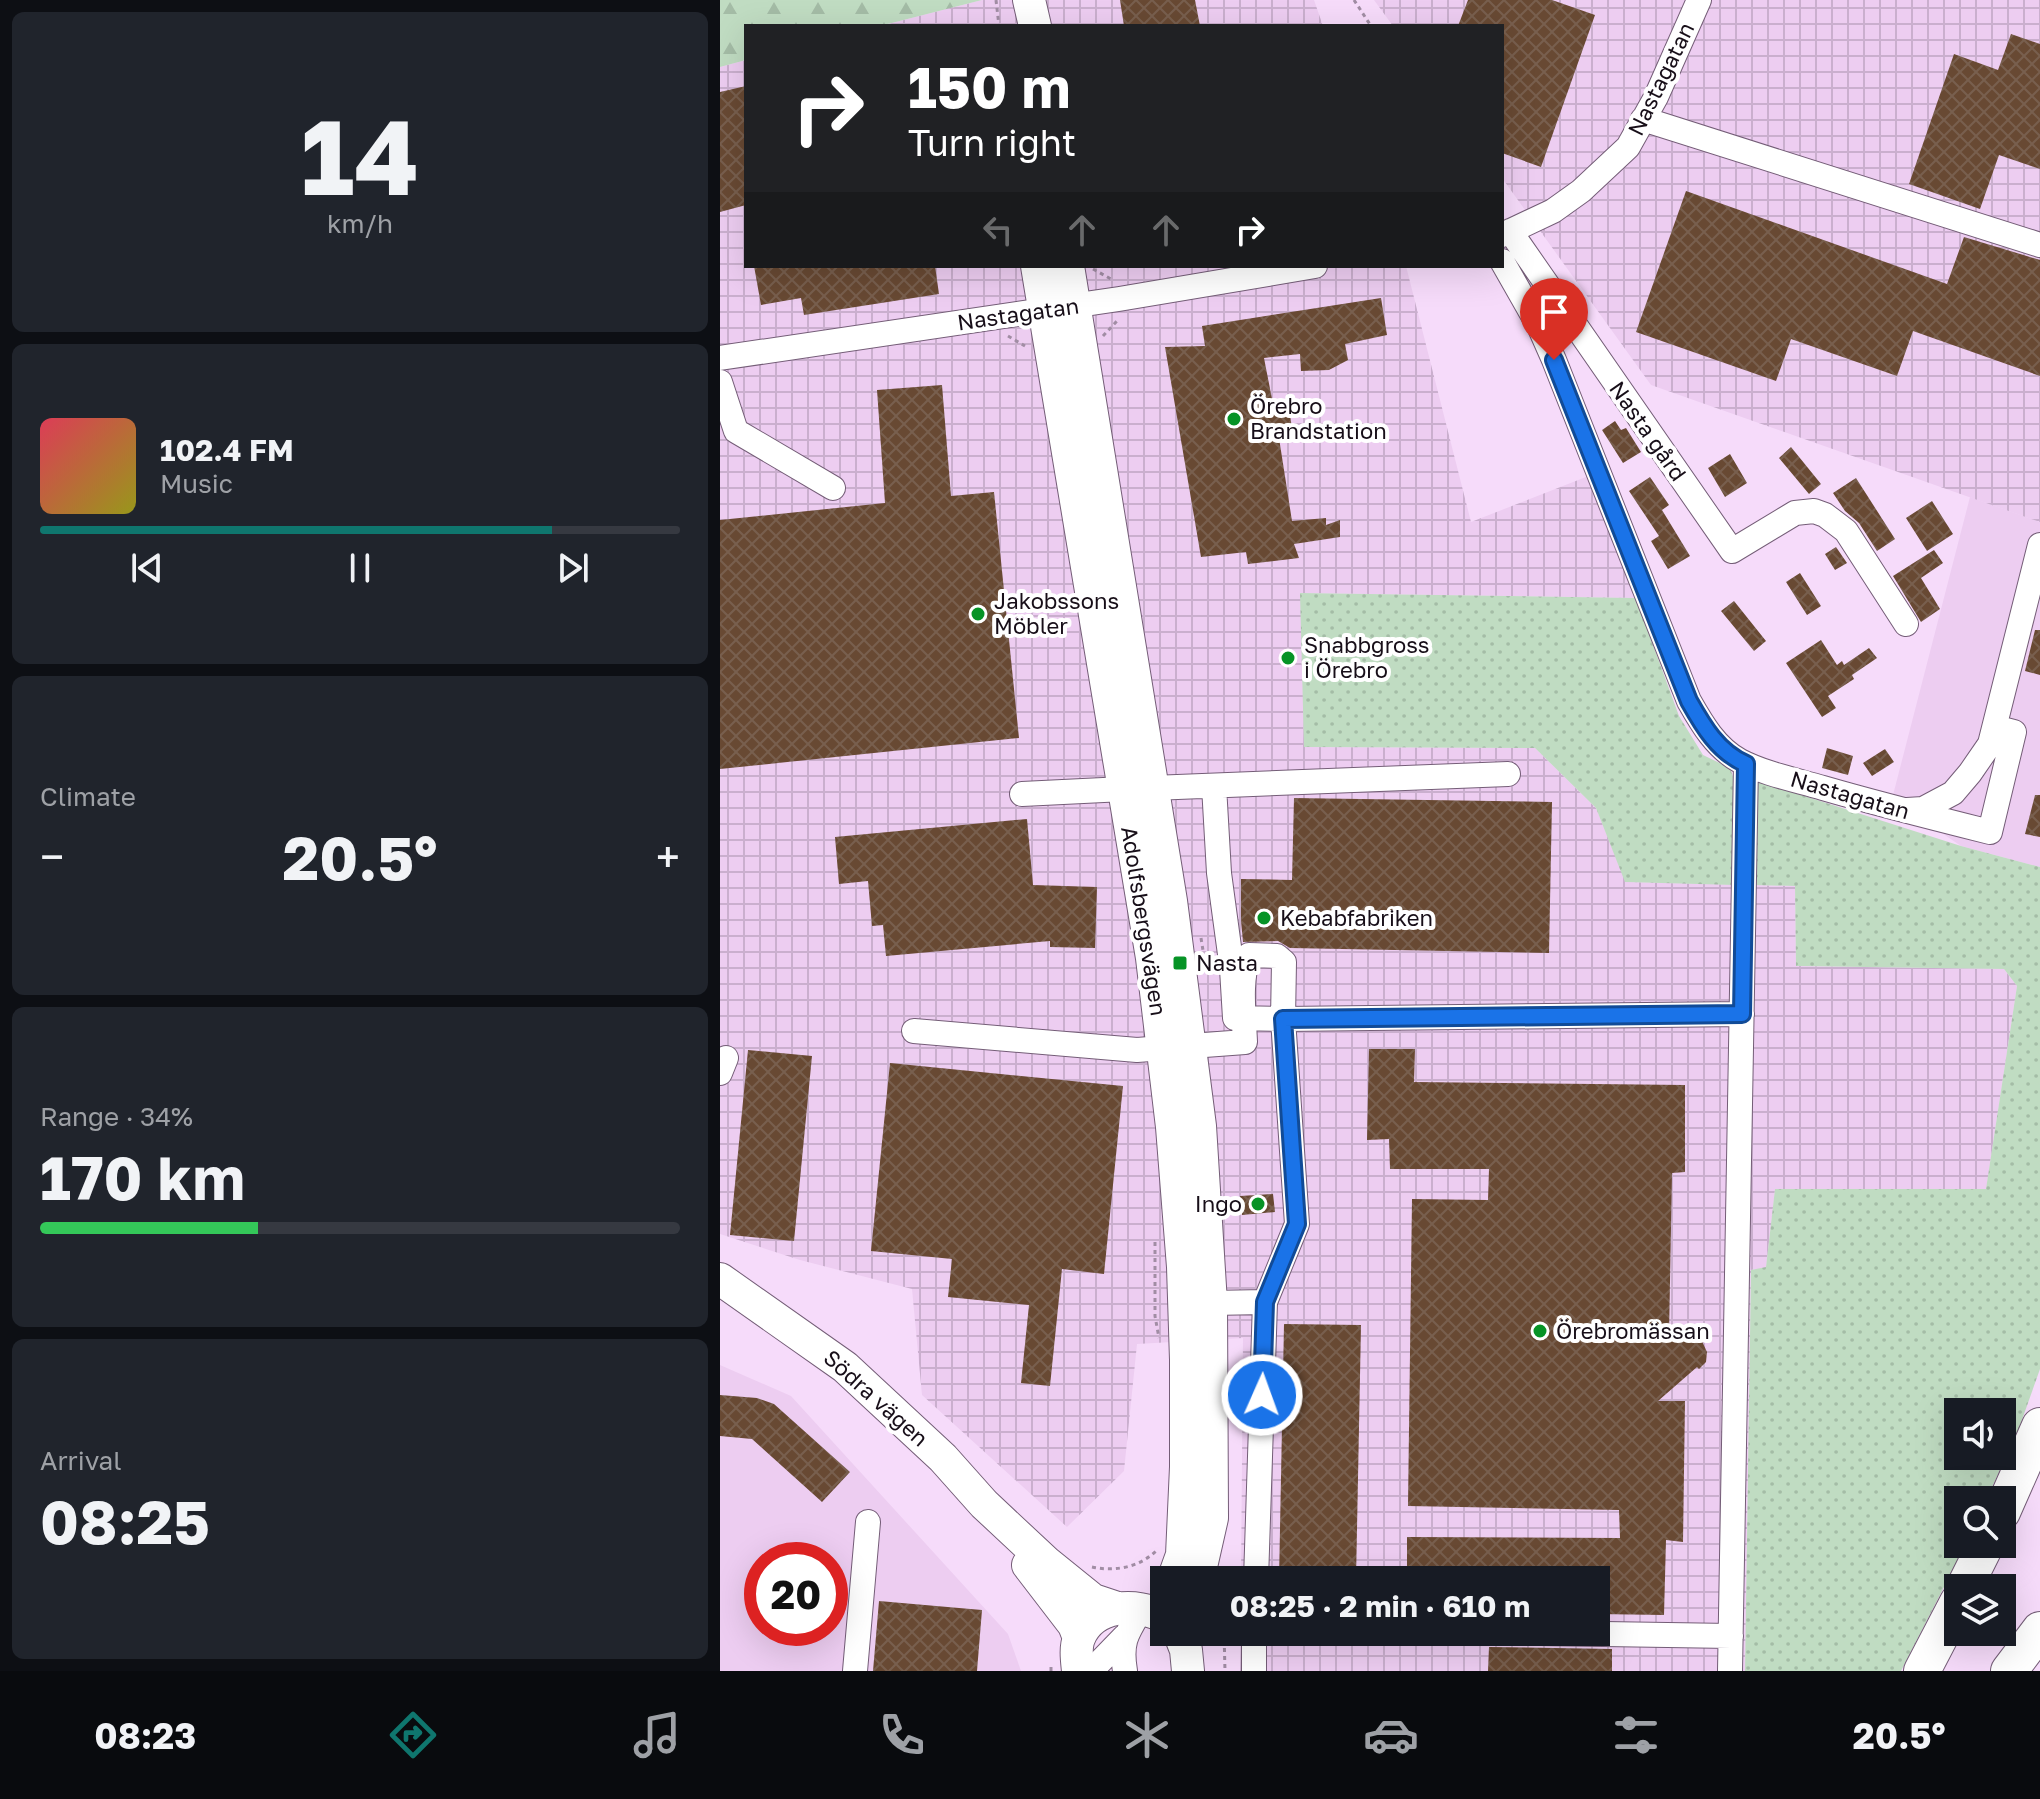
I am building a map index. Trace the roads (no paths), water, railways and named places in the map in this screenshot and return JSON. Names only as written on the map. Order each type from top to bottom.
[{"type":"highway","points":[[2013,1486],[2040,1426]]},
{"type":"highway","points":[[1922,1671],[1944,1629]]},
{"type":"highway","points":[[2009,1671],[2040,1630]]},
{"type":"main road","points":[[1016,0],[1017,24]]},
{"type":"main road","points":[[1029,0],[1035,24]]},
{"type":"main road","name":"Adolfsbergsvägen","points":[[1038,268],[1059,308],[1138,789],[1152,958],[1177,1047],[1175,1155],[1197,1303],[1212,1518],[1201,1566]]},
{"type":"main road","name":"Adolfsbergsvägen","points":[[1059,308],[1068,268]]},
{"type":"main road","name":"Södra vägen","points":[[720,1279],[845,1367],[943,1458],[984,1504],[1074,1625],[1079,1638]]},
{"type":"main road","name":"Södra vägen","points":[[720,1296],[756,1306]]},
{"type":"main road","name":"Adolfsbergsvägen","points":[[1179,1566],[1197,1303]]},
{"type":"main road","name":"Södra vägen","points":[[984,1504],[1083,1594],[1142,1612]]},
{"type":"main road","points":[[1078,1671],[1079,1638],[1092,1621],[1142,1612]]},
{"type":"street","name":"Nastagatan","points":[[1506,233],[1553,211],[1581,191],[1628,147],[1684,37],[1699,0]]},
{"type":"street","points":[[1643,119],[2040,245]]},
{"type":"street","name":"Nasta gård","points":[[1506,233],[1732,551],[1795,513],[1814,511],[1825,515],[1846,531],[1906,624]]},
{"type":"street","name":"Nastagatan","points":[[1504,265],[1539,326],[1554,360],[1689,701],[1704,728],[1723,749],[1746,764],[1901,811],[1990,832],[2014,732],[1995,727]]},
{"type":"street","name":"Nastagatan","points":[[720,358],[1303,268]]},
{"type":"street","points":[[720,382],[736,431],[833,488]]},
{"type":"street","points":[[1901,811],[1923,809],[1953,793],[1990,744],[2040,545]]},
{"type":"street","points":[[1730,1671],[1746,764]]},
{"type":"street","points":[[1022,794],[1508,774]]},
{"type":"street","points":[[1214,786],[1219,873],[1235,1018],[1742,1014]]},
{"type":"street","points":[[914,1031],[1137,1050],[1245,1042],[1246,964],[1249,955],[1277,956],[1284,962],[1283,1019],[1297,1224],[1265,1302],[1256,1566]]},
{"type":"street","points":[[1197,1303],[1265,1302]]},
{"type":"street","points":[[855,1671],[868,1522]]},
{"type":"street","points":[[1091,1671],[1142,1612]]},
{"type":"street","points":[[1125,1671],[1121,1652],[1142,1612]]},
{"type":"street","points":[[1610,1634],[1731,1636]]},
{"type":"street","points":[[1254,1646],[1254,1671]]},
{"type":"place","name":"Örebro Brandstation","points":[[1234,419]]},
{"type":"place","name":"Jakobssons Möbler","points":[[978,614]]},
{"type":"place","name":"Snabbgross i Örebro","points":[[1288,658]]},
{"type":"place","name":"Kebabfabriken","points":[[1264,918]]},
{"type":"place","name":"Nasta","points":[[1180,963]]},
{"type":"place","name":"Ingo","points":[[1258,1204]]},
{"type":"place","name":"Örebromässan","points":[[1540,1331]]}]
